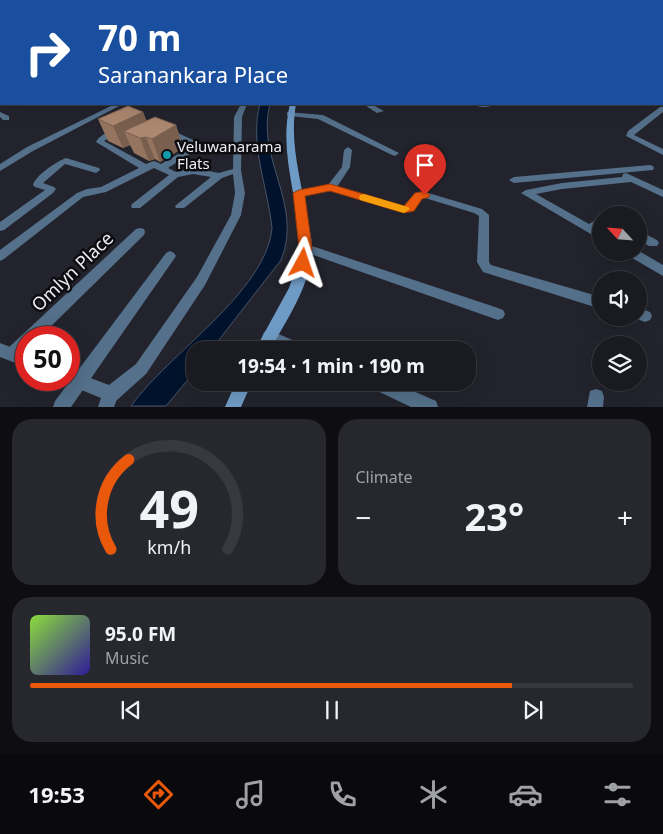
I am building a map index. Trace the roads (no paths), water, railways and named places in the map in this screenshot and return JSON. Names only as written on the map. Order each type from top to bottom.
[{"type":"main road","points":[[268,341],[300,278],[306,248],[299,193],[289,145],[292,109]]},
{"type":"main road","points":[[232,406],[240,391]]},
{"type":"street","points":[[0,168],[30,148],[118,105]]},
{"type":"street","points":[[80,384],[108,400],[141,368],[201,281],[236,215],[240,194],[237,170],[238,117],[244,105]]},
{"type":"street","points":[[368,105],[380,111]]},
{"type":"street","points":[[292,109],[320,117],[395,153]]},
{"type":"street","points":[[663,109],[630,133],[630,136],[663,152]]},
{"type":"street","points":[[123,128],[101,139],[100,142],[125,152],[146,168]]},
{"type":"street","points":[[161,168],[200,145],[163,130]]},
{"type":"street","points":[[330,188],[346,167],[348,150]]},
{"type":"street","points":[[0,160],[10,162]]},
{"type":"street","points":[[0,227],[50,191],[51,189],[38,185],[38,182],[62,162],[66,161],[96,170]]},
{"type":"street","points":[[0,256],[80,195],[103,190],[154,164],[175,175]]},
{"type":"street","points":[[514,180],[650,168]]},
{"type":"street","points":[[136,206],[175,175],[193,170],[219,176]]},
{"type":"street","points":[[180,206],[219,176],[237,170]]},
{"type":"street","points":[[616,171],[663,194]]},
{"type":"street","points":[[590,229],[526,193],[562,186],[631,179]]},
{"type":"street","points":[[299,193],[330,188],[404,210],[410,208],[419,195],[425,195],[478,211],[484,215],[483,262],[487,268],[592,300]]},
{"type":"street","name":"Omlyn Place","points":[[42,326],[140,232]]},
{"type":"street","points":[[648,240],[653,243]]},
{"type":"street","points":[[306,248],[498,314]]},
{"type":"street","points":[[80,371],[170,256]]},
{"type":"street","points":[[646,261],[663,271]]},
{"type":"street","points":[[61,406],[68,391]]},
{"type":"street","points":[[395,391],[430,406]]},
{"type":"water","points":[[260,105],[270,105],[267,124],[269,143],[284,200],[287,220],[287,240],[281,260],[218,341],[193,341],[235,299],[253,276],[266,252],[272,228],[260,166],[257,135]]},
{"type":"water","points":[[186,348],[186,382],[166,406],[131,406],[147,386]]},
{"type":"place","name":"Veluwanarama Flats","points":[[167,155]]}]
